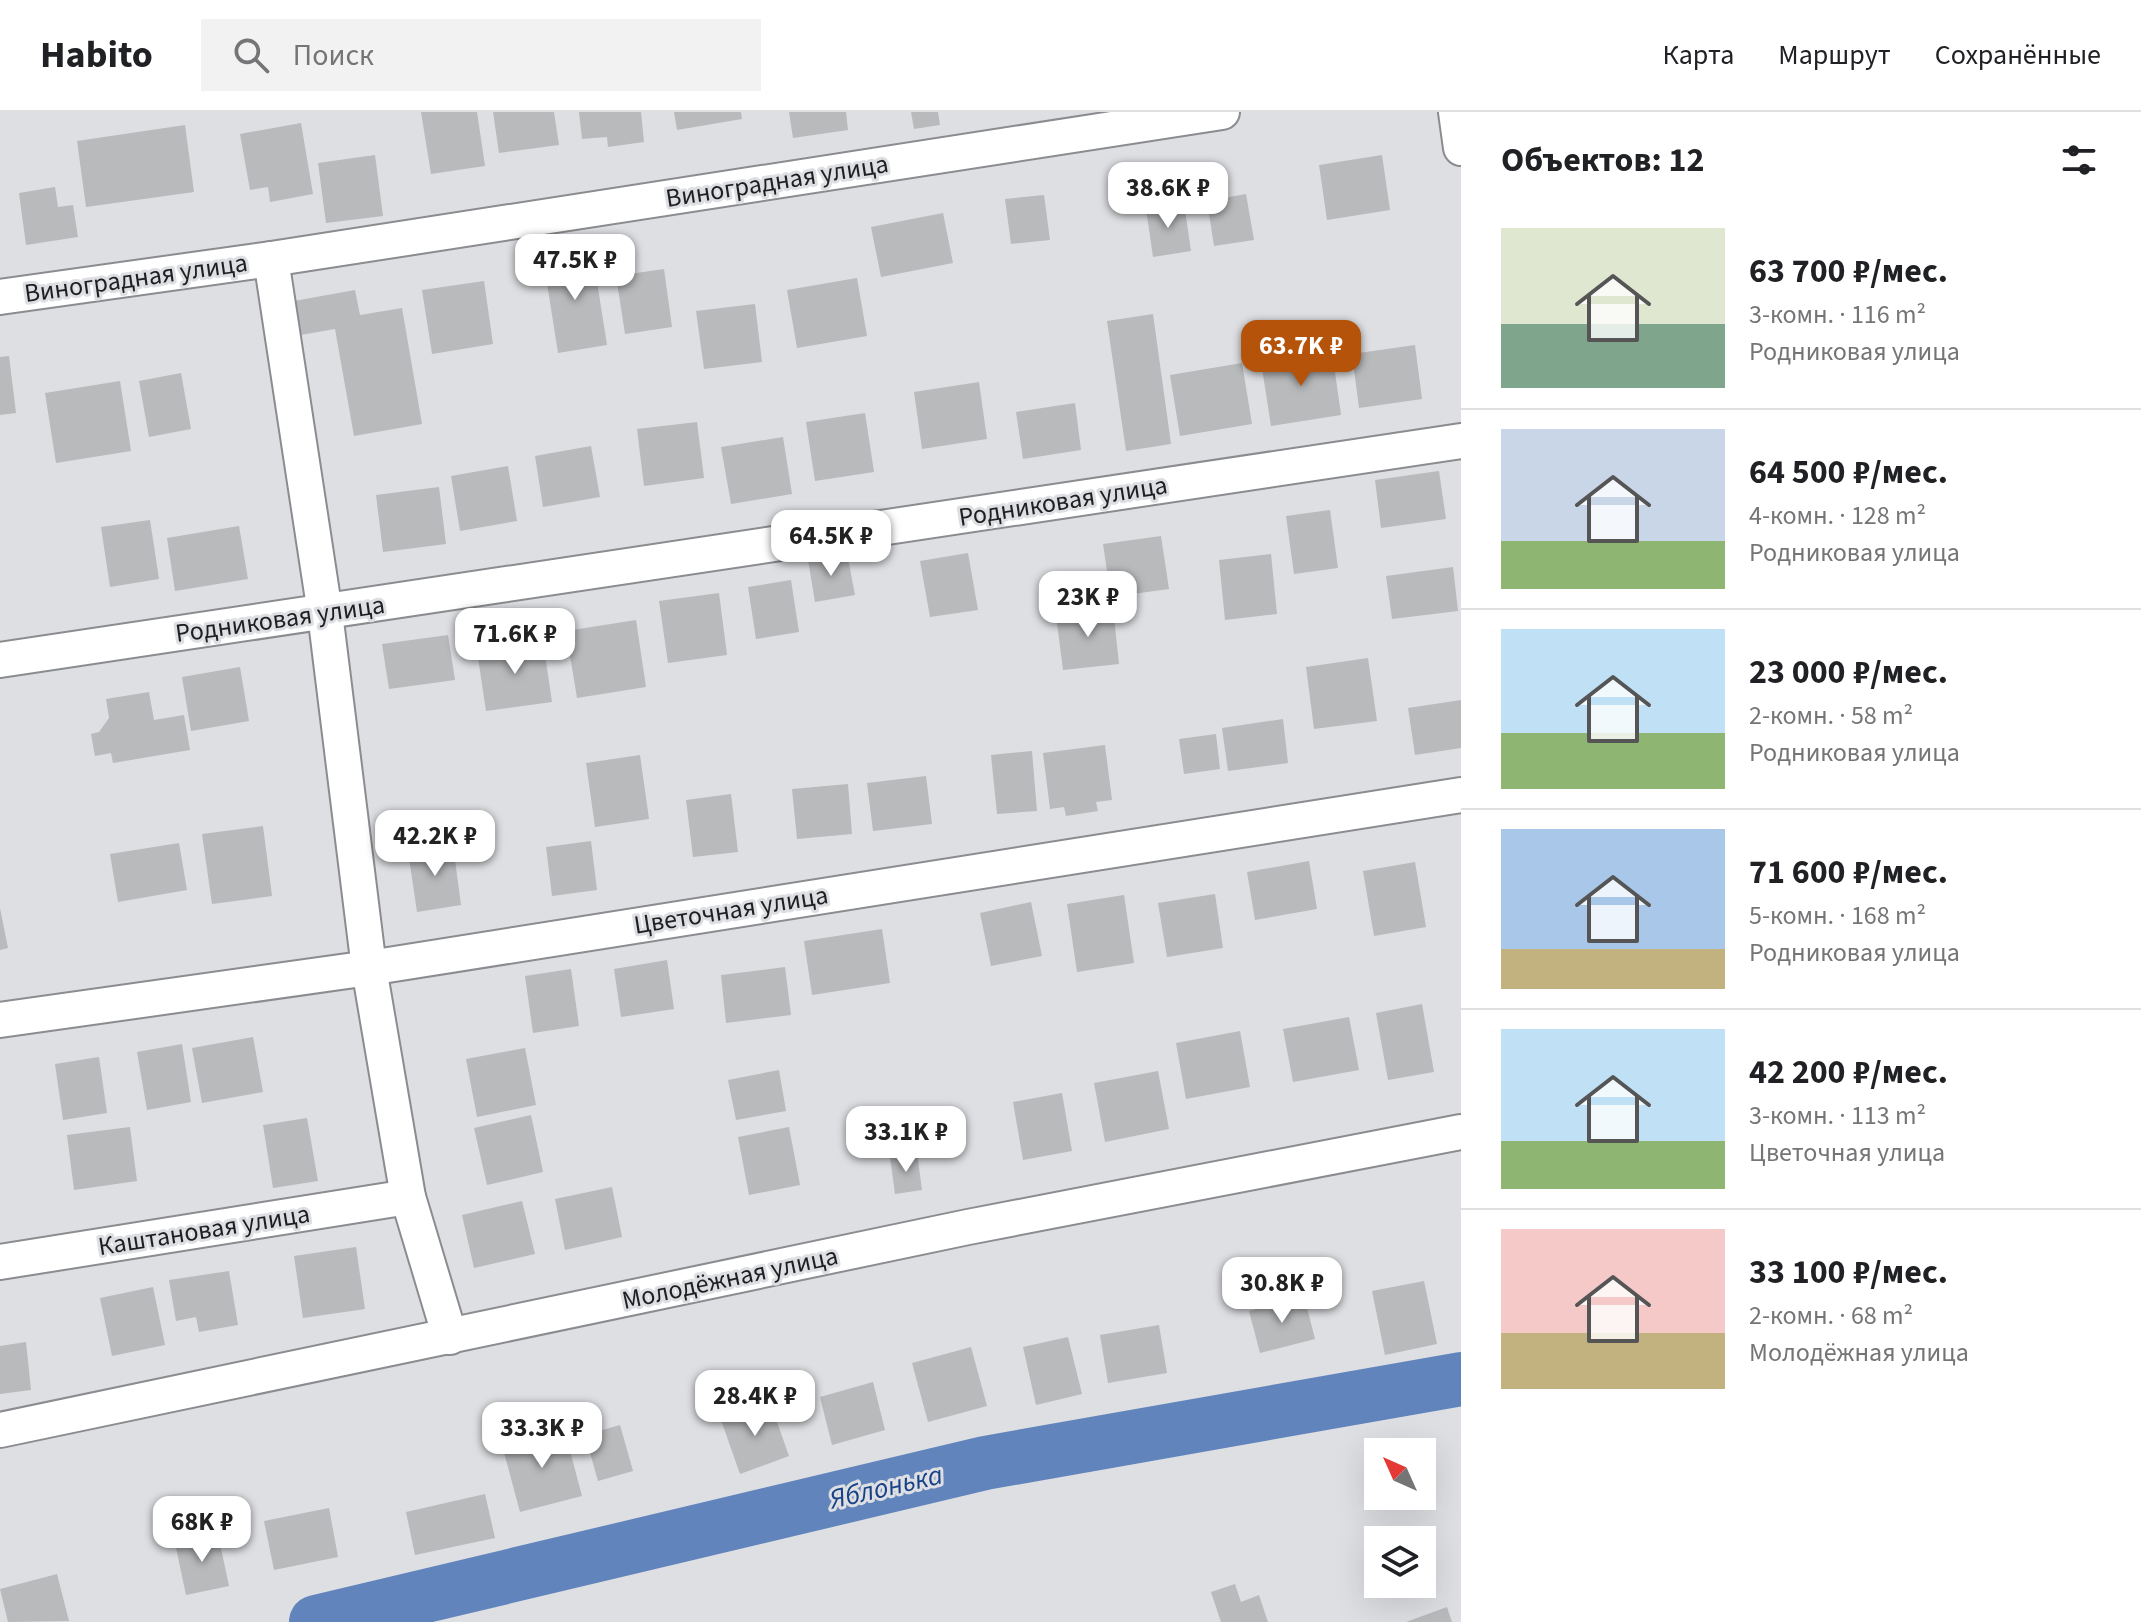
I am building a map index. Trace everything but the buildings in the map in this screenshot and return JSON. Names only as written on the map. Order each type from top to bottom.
[{"type":"street","name":"Виноградная улица","points":[[0,297],[271,259],[1222,112]]},
{"type":"street","points":[[1456,112],[1461,148]]},
{"type":"street","points":[[271,259],[325,613],[369,968],[408,1197],[450,1337]]},
{"type":"street","name":"Родниковая улица","points":[[0,660],[1461,441]]},
{"type":"street","name":"Цветочная улица","points":[[0,1020],[369,968],[1461,795]]},
{"type":"street","name":"Молодёжная улица","points":[[0,1430],[968,1227],[1461,1132]]},
{"type":"street","name":"Каштановая улица","points":[[0,1262],[408,1197]]},
{"type":"waterway","name":"Яблонька","points":[[316,1622],[985,1463],[1461,1379]]}]
